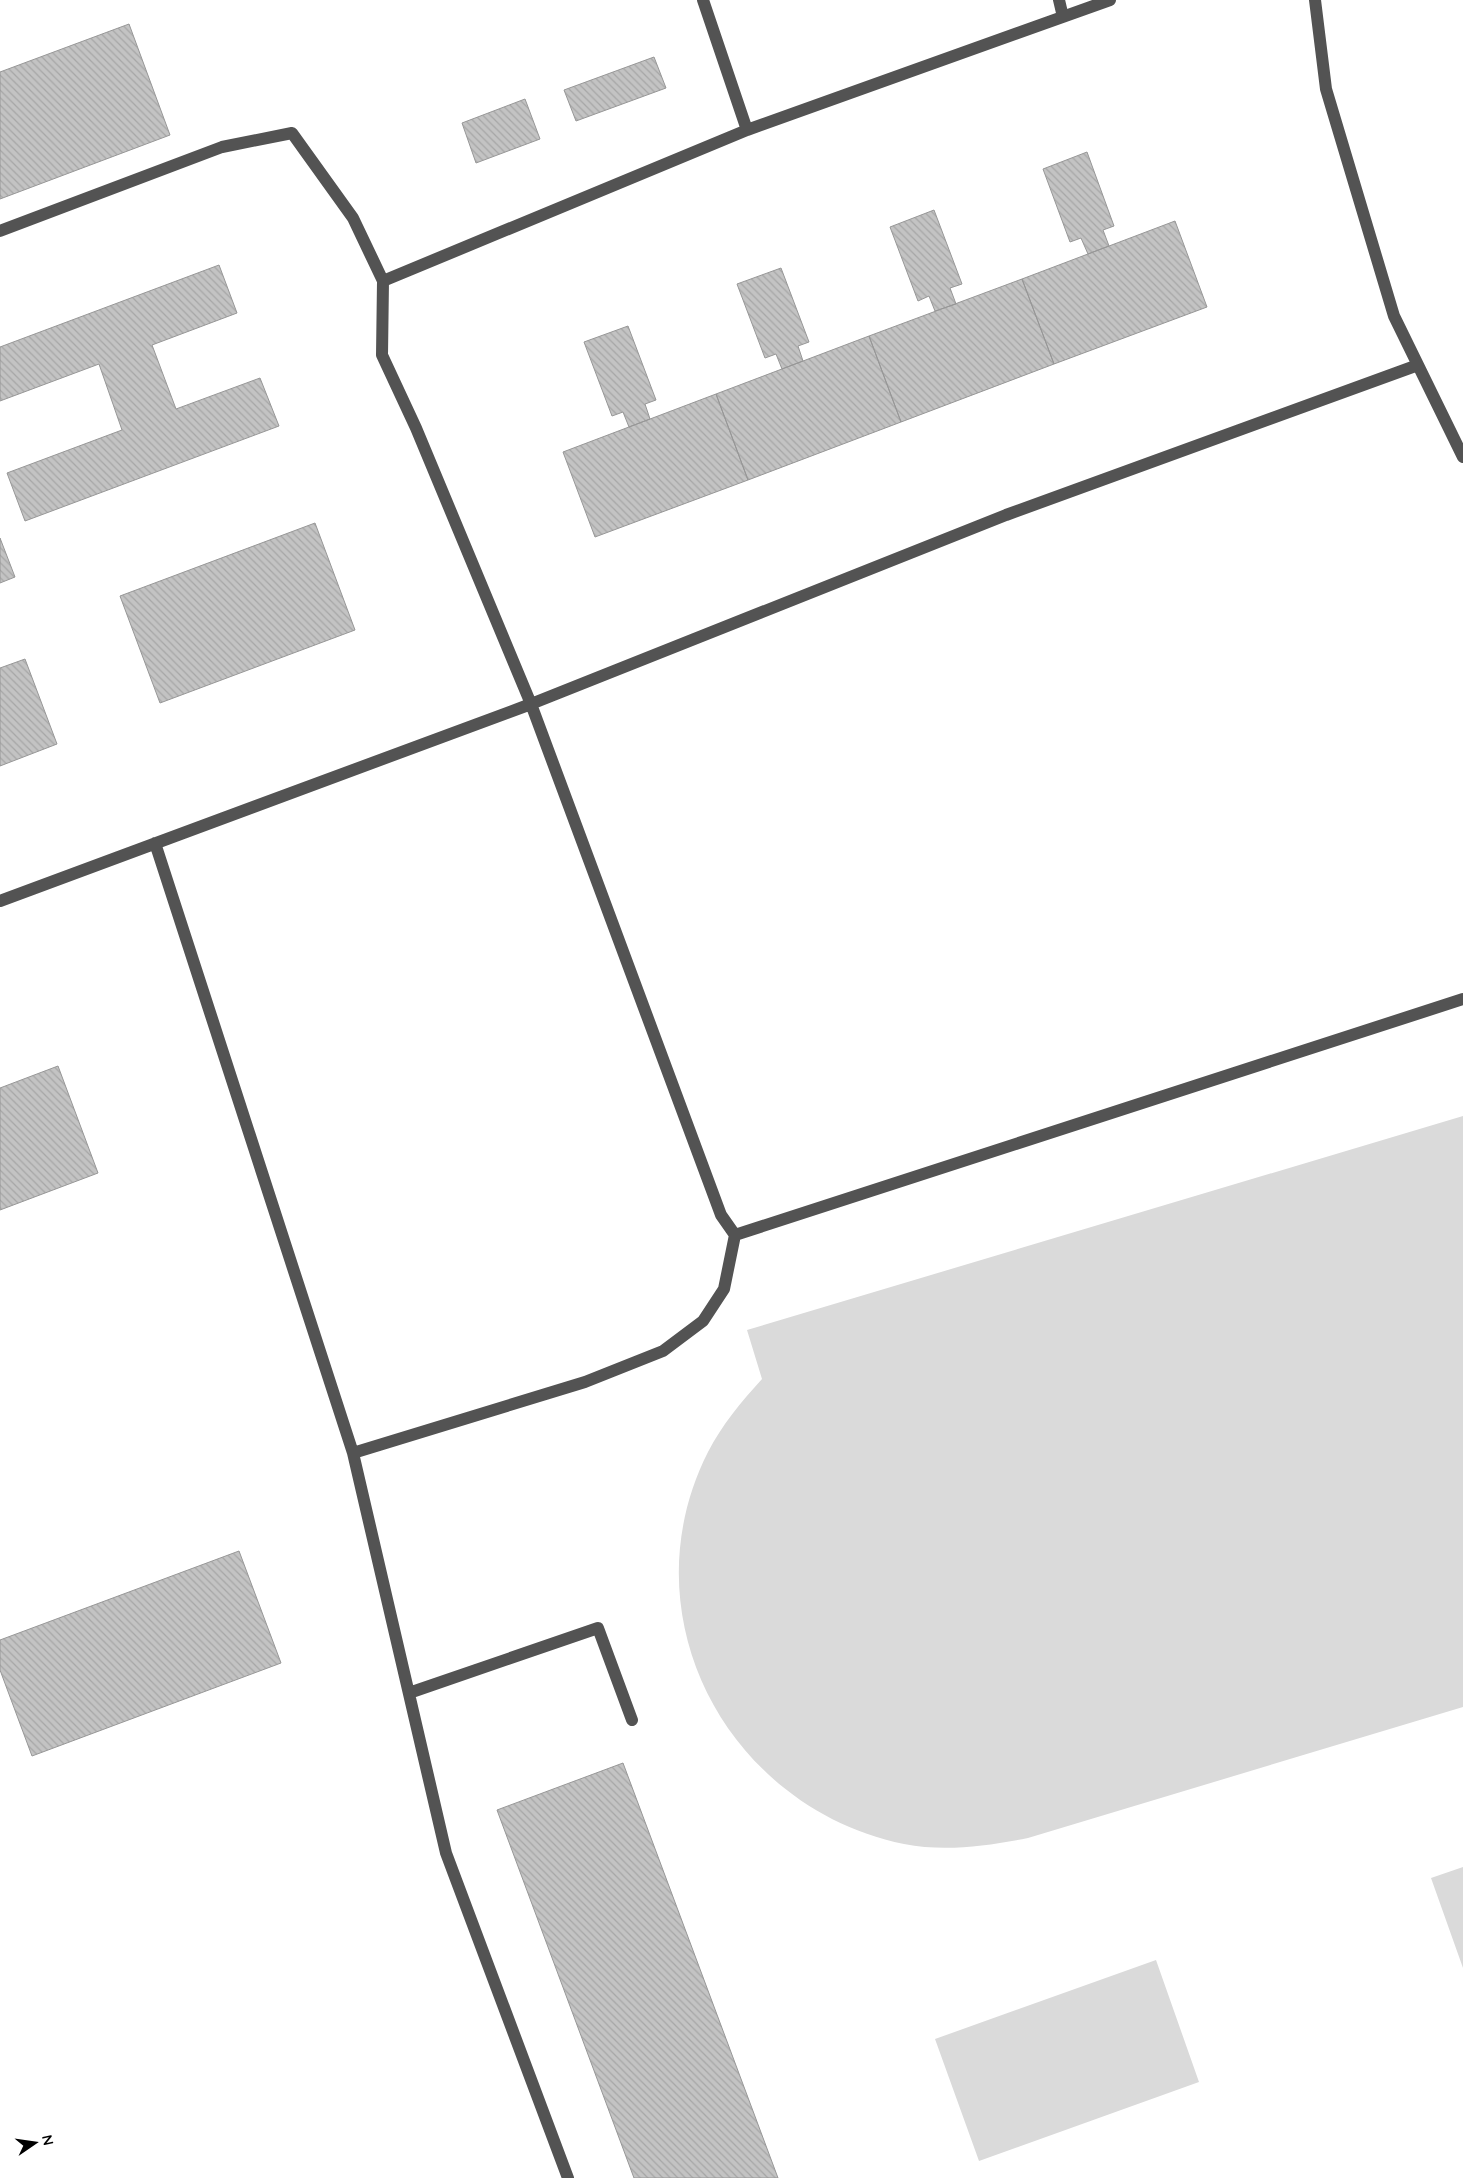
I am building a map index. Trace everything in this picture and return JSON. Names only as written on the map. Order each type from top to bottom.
[{"type":"lane","points":[[703,0],[747,130]]},
{"type":"lane","points":[[1059,0],[1063,17]]},
{"type":"lane","points":[[383,281],[747,130],[1110,0]]},
{"type":"lane","points":[[1315,0],[1326,88],[1394,316],[1463,458]]},
{"type":"lane","points":[[0,231],[222,147],[279,134],[292,133],[353,218],[383,281],[382,355],[416,428],[531,704],[721,1215],[735,1235],[724,1289],[703,1321],[663,1351],[585,1382],[353,1453]]},
{"type":"lane","points":[[0,901],[531,704],[1006,515],[1418,365]]},
{"type":"lane","points":[[155,843],[353,1453],[446,1853],[568,2178]]},
{"type":"lane","points":[[735,1235],[1463,999]]},
{"type":"lane","points":[[409,1692],[598,1628],[632,1720]]},
{"type":"shaded area","points":[[1463,1116],[1463,1707],[1028,1838],[950,1848],[904,1844],[842,1824],[787,1791],[743,1747],[709,1696],[687,1639],[679,1577],[685,1514],[708,1452],[732,1414],[762,1379],[747,1330]]},
{"type":"shaded area","points":[[1463,1867],[1463,1968],[1431,1878]]},
{"type":"shaded area","points":[[1156,1960],[1199,2082],[979,2161],[935,2039]]},
{"type":"building","points":[[129,24],[170,135],[0,199],[0,72]]},
{"type":"building","points":[[654,57],[666,88],[576,121],[564,90]]},
{"type":"building","points":[[525,99],[540,139],[476,163],[462,123]]},
{"type":"building","points":[[1087,152],[1114,226],[1103,230],[1109,246],[1088,254],[1081,238],[1070,242],[1043,169]]},
{"type":"building","points":[[934,210],[962,284],[950,288],[956,304],[935,311],[929,296],[918,301],[890,227]]},
{"type":"building","points":[[1175,221],[1207,307],[1054,364],[1022,279]]},
{"type":"building","points":[[219,265],[237,313],[152,345],[176,409],[260,378],[279,426],[25,521],[7,473],[122,430],[99,364],[0,401],[0,347]]},
{"type":"building","points":[[781,268],[809,342],[798,346],[803,361],[782,369],[776,354],[765,358],[737,284]]},
{"type":"building","points":[[1022,279],[1054,364],[901,422],[869,336]]},
{"type":"building","points":[[628,326],[656,400],[645,404],[650,419],[629,427],[623,412],[612,416],[584,342]]},
{"type":"building","points":[[869,336],[901,422],[748,480],[716,394]]},
{"type":"building","points":[[716,394],[748,480],[595,537],[563,452]]},
{"type":"building","points":[[315,523],[355,630],[160,703],[120,596]]},
{"type":"building","points":[[0,538],[15,577],[0,583]]},
{"type":"building","points":[[25,659],[57,744],[0,766],[0,668]]},
{"type":"building","points":[[58,1066],[98,1173],[0,1210],[0,1088]]},
{"type":"building","points":[[239,1551],[281,1663],[32,1756],[0,1670],[0,1640]]},
{"type":"building","points":[[623,1763],[778,2178],[634,2178],[497,1810]]}]
